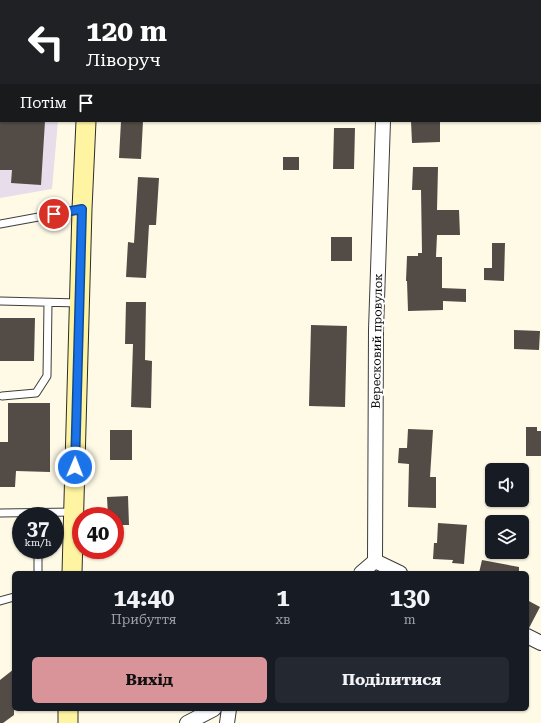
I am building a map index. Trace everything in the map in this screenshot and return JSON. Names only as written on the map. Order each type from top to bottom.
[{"type":"street","points":[[74,507],[79,303],[86,122]]},
{"type":"street","name":"Вересковий провулок","points":[[375,561],[376,330],[383,122]]},
{"type":"street","points":[[72,559],[72,571]]},
{"type":"street","points":[[363,571],[375,561],[396,571]]},
{"type":"street","points":[[529,637],[541,643]]},
{"type":"street","points":[[68,711],[68,723]]},
{"type":"street","points":[[187,723],[210,711]]},
{"type":"street","points":[[227,723],[229,711]]},
{"type":"lane","points":[[0,224],[82,209]]},
{"type":"lane","points":[[0,301],[79,303]]},
{"type":"lane","points":[[1,396],[36,393],[48,376],[48,303]]},
{"type":"lane","points":[[0,513],[12,514]]},
{"type":"lane","points":[[38,559],[38,571]]},
{"type":"lane","points":[[0,601],[12,598]]},
{"type":"shaded area","points":[[0,122],[58,122],[52,189],[0,198]]},
{"type":"building","points":[[0,122],[45,122],[41,185],[11,183],[12,170],[0,170]]},
{"type":"building","points":[[121,122],[143,122],[141,159],[119,158]]},
{"type":"building","points":[[411,122],[440,122],[440,142],[412,143]]},
{"type":"building","points":[[334,128],[355,128],[354,169],[333,169]]},
{"type":"building","points":[[283,157],[299,157],[299,170],[283,170]]},
{"type":"building","points":[[413,167],[438,167],[437,210],[459,210],[460,235],[437,235],[436,257],[442,257],[442,288],[466,289],[466,302],[443,301],[443,310],[408,311],[406,281],[407,256],[418,256],[418,253],[422,253],[421,190],[412,190]]},
{"type":"building","points":[[138,177],[159,178],[156,225],[149,225],[146,278],[126,277],[128,242],[134,243]]},
{"type":"building","points":[[331,237],[352,237],[352,261],[331,261]]},
{"type":"building","points":[[492,243],[505,243],[504,281],[484,280],[484,268],[492,268]]},
{"type":"building","points":[[126,302],[146,302],[145,360],[152,361],[151,408],[131,407],[133,344],[125,344]]},
{"type":"building","points":[[0,318],[35,318],[34,361],[0,361]]},
{"type":"building","points":[[311,325],[347,326],[345,407],[309,406]]},
{"type":"building","points":[[514,330],[540,331],[539,350],[514,349]]},
{"type":"building","points":[[8,403],[50,403],[50,472],[16,471],[15,487],[0,487],[0,442],[8,442]]},
{"type":"building","points":[[526,427],[537,427],[537,431],[541,431],[541,456],[526,456]]},
{"type":"building","points":[[408,429],[433,430],[430,477],[436,477],[436,508],[408,507],[409,464],[398,463],[399,448],[407,448]]},
{"type":"building","points":[[110,430],[132,430],[132,460],[110,460]]},
{"type":"building","points":[[128,496],[129,525],[124,525],[124,507],[108,507],[107,497]]},
{"type":"building","points":[[438,523],[467,525],[464,564],[452,563],[453,560],[433,559],[434,543],[437,543]]},
{"type":"building","points":[[482,560],[519,567],[519,571],[479,571]]},
{"type":"building","points":[[529,601],[540,607],[529,628]]},
{"type":"building","points":[[12,671],[12,711],[14,711],[14,715],[3,723],[0,723],[0,680]]},
{"type":"route","points":[[54,214],[82,209],[75,467]]}]
